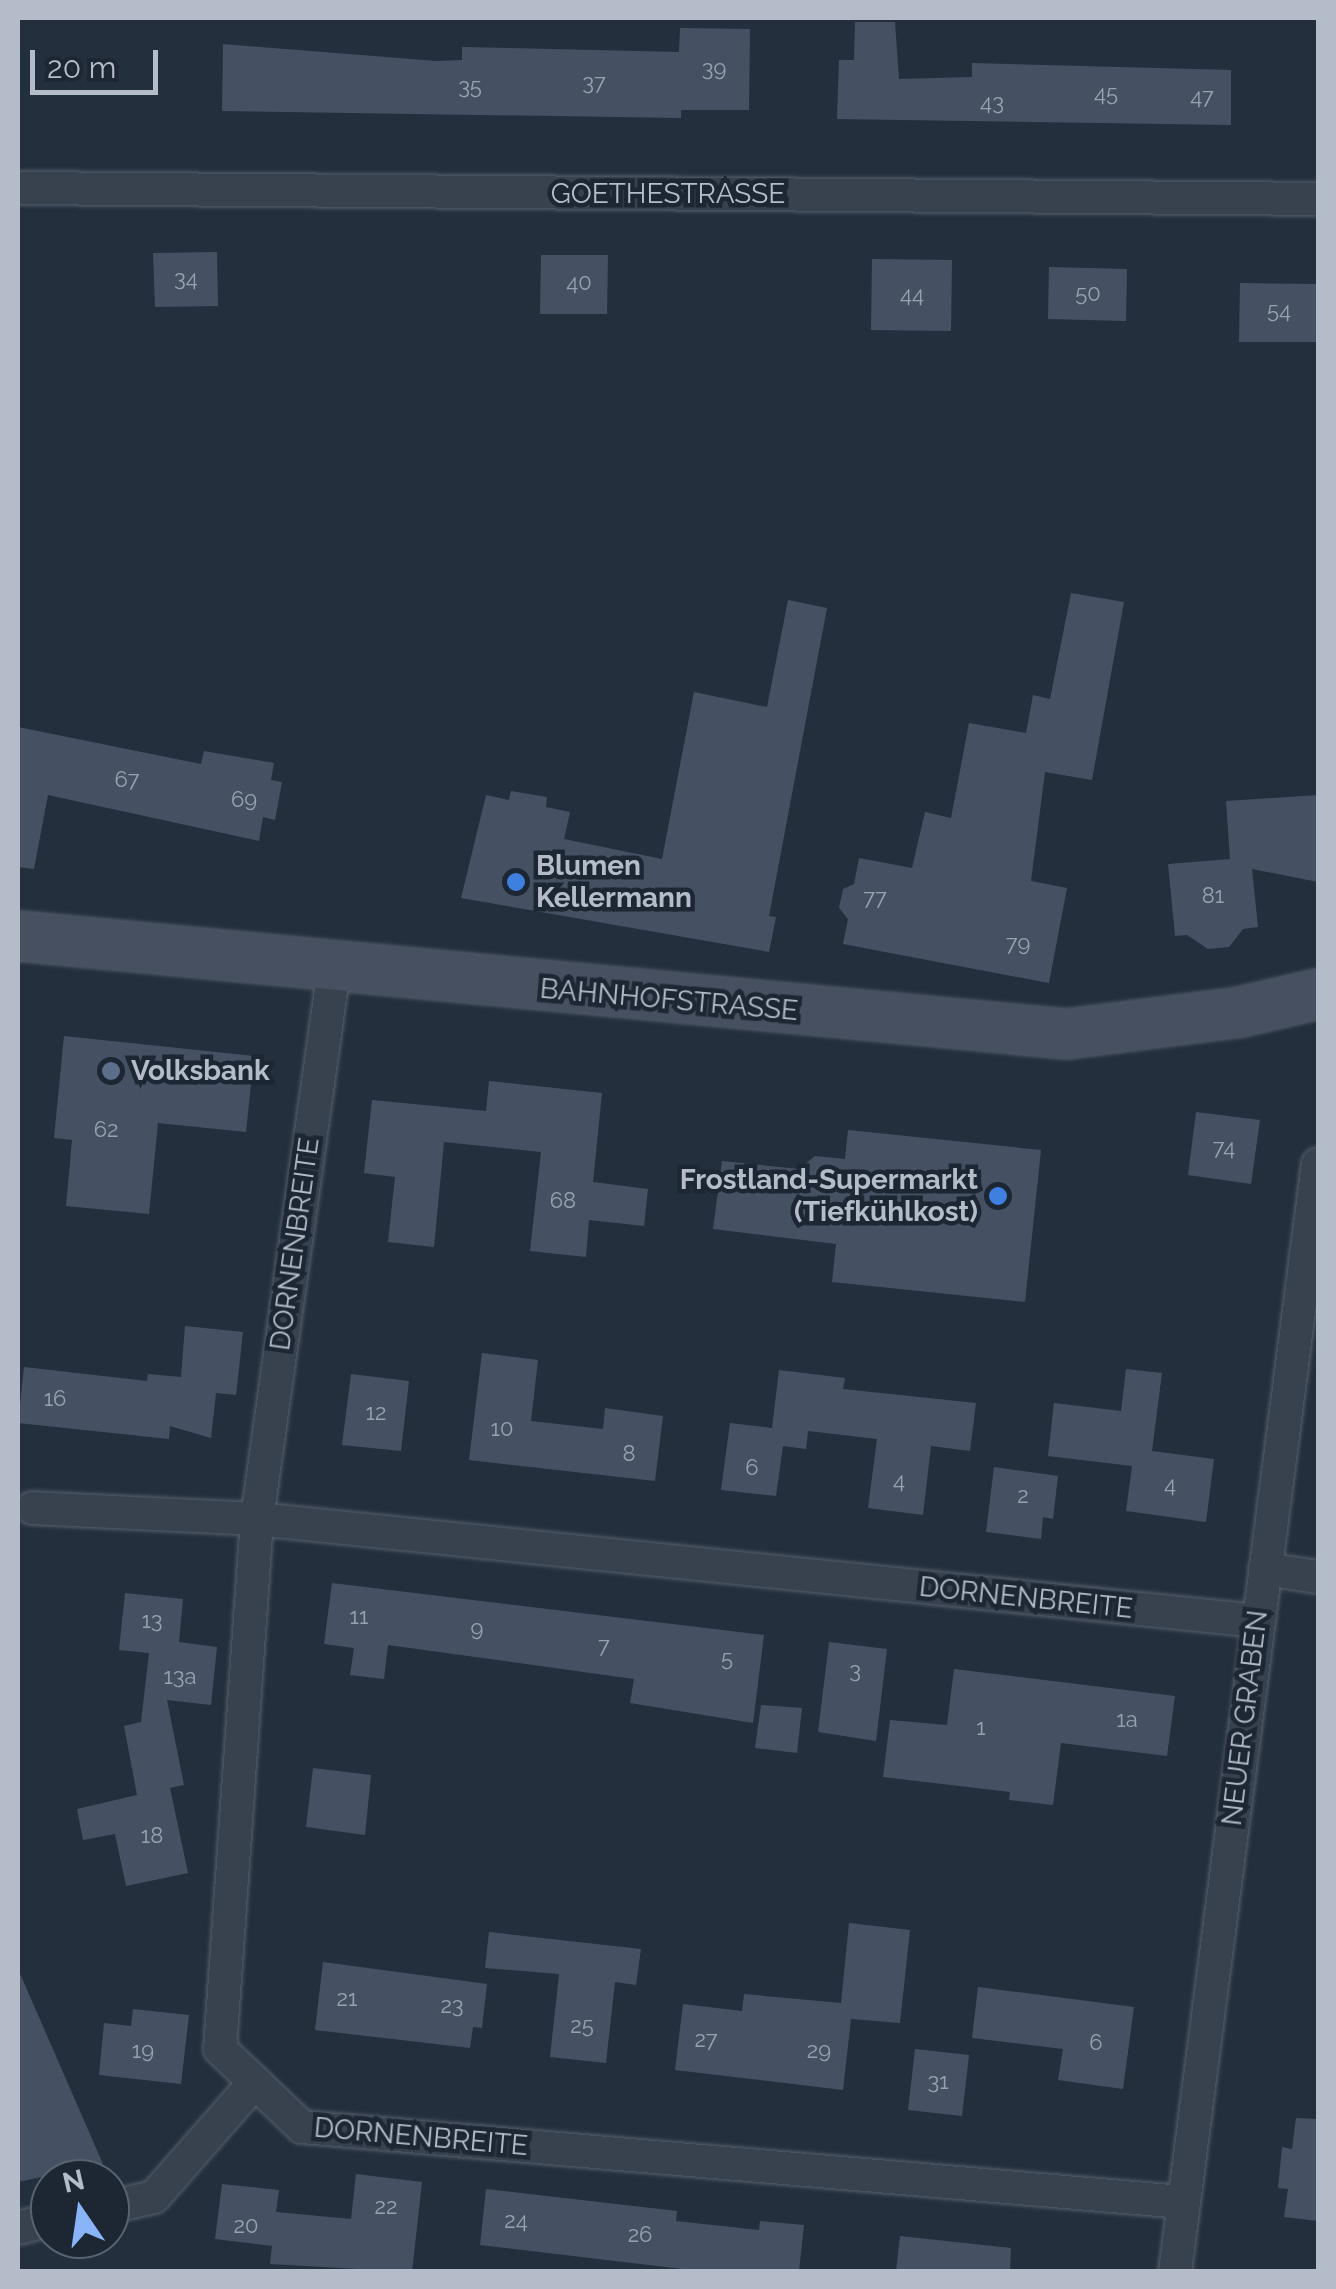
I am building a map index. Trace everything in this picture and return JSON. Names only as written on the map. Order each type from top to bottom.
[{"type":"street","name":"GOETHESTRASSE","points":[[18,188],[1318,199]]},
{"type":"street","name":"BAHNHOFSTRASSE","points":[[18,936],[334,969],[1067,1034],[1240,1012],[1318,994]]},
{"type":"street","name":"DORNENBREITE","points":[[334,969],[257,1519],[220,2048],[302,2127],[1182,2202]]},
{"type":"street","name":"NEUER GRABEN","points":[[1175,2272],[1318,1164]]},
{"type":"street","name":"DORNENBREITE","points":[[32,1508],[257,1519],[1258,1621]]},
{"type":"street","points":[[1265,1569],[1318,1577]]},
{"type":"street","points":[[130,2202],[154,2197],[255,2082]]},
{"type":"building","points":[[855,22],[895,22],[899,79],[972,77],[972,63],[1231,70],[1231,125],[837,119],[839,60],[854,60]]},
{"type":"building","points":[[680,28],[750,29],[749,110],[681,110],[681,118],[222,111],[223,44],[436,61],[462,60],[462,47],[679,52]]},
{"type":"building","points":[[217,252],[218,306],[155,307],[153,253]]},
{"type":"building","points":[[541,255],[608,255],[607,314],[540,314]]},
{"type":"building","points":[[872,259],[952,260],[951,331],[871,330]]},
{"type":"building","points":[[1049,267],[1127,269],[1126,321],[1048,319]]},
{"type":"building","points":[[1240,283],[1318,284],[1318,342],[1239,342]]},
{"type":"building","points":[[1071,593],[1124,602],[1092,780],[1045,772],[1031,881],[1067,888],[1049,983],[843,944],[848,919],[839,908],[843,889],[854,884],[859,858],[912,868],[925,812],[951,818],[969,723],[1026,733],[1033,695],[1050,699]]},
{"type":"building","points":[[788,600],[827,608],[769,916],[776,917],[769,952],[461,898],[486,795],[509,800],[511,791],[547,797],[546,807],[570,812],[564,839],[662,859],[694,692],[767,707]]},
{"type":"building","points":[[18,727],[201,764],[204,751],[274,763],[271,780],[282,782],[275,820],[263,817],[259,841],[48,795],[34,869],[18,867]]},
{"type":"building","points":[[1318,795],[1318,882],[1252,869],[1258,927],[1243,929],[1229,947],[1208,949],[1187,935],[1175,936],[1168,864],[1230,859],[1226,801]]},
{"type":"building","points":[[64,1036],[254,1056],[246,1132],[158,1123],[149,1214],[66,1206],[72,1140],[54,1138]]},
{"type":"building","points":[[489,1081],[602,1093],[593,1182],[648,1189],[644,1226],[589,1220],[586,1257],[530,1251],[541,1152],[444,1142],[434,1247],[388,1242],[395,1177],[364,1173],[372,1100],[486,1111]]},
{"type":"building","points":[[1196,1112],[1260,1120],[1251,1184],[1188,1175]]},
{"type":"building","points":[[848,1130],[1041,1150],[1025,1302],[832,1282],[836,1244],[713,1229],[722,1161],[799,1169],[815,1156],[845,1159]]},
{"type":"building","points":[[185,1326],[243,1332],[236,1395],[216,1393],[211,1438],[170,1426],[169,1439],[18,1423],[24,1367],[147,1381],[148,1374],[181,1377]]},
{"type":"building","points":[[482,1353],[538,1360],[531,1421],[603,1429],[605,1408],[663,1416],[655,1481],[469,1460]]},
{"type":"building","points":[[1126,1369],[1162,1373],[1152,1451],[1214,1459],[1206,1522],[1126,1511],[1132,1466],[1048,1456],[1054,1403],[1121,1411]]},
{"type":"building","points":[[779,1370],[845,1378],[843,1389],[976,1403],[970,1451],[931,1446],[923,1515],[868,1508],[877,1439],[808,1431],[806,1449],[783,1446],[776,1496],[721,1490],[730,1423],[772,1428]]},
{"type":"building","points":[[351,1374],[409,1381],[401,1451],[342,1445]]},
{"type":"building","points":[[994,1467],[1058,1476],[1053,1519],[1043,1517],[1041,1539],[986,1532]]},
{"type":"building","points":[[332,1583],[764,1635],[753,1723],[630,1703],[634,1679],[388,1645],[384,1679],[350,1675],[354,1648],[324,1644]]},
{"type":"building","points":[[125,1593],[183,1599],[179,1642],[217,1647],[211,1705],[167,1700],[184,1785],[170,1788],[188,1873],[126,1886],[115,1834],[83,1840],[77,1809],[137,1795],[124,1726],[141,1722],[149,1653],[119,1650]]},
{"type":"building","points":[[829,1642],[887,1649],[876,1741],[818,1732]]},
{"type":"building","points":[[954,1669],[1175,1696],[1167,1756],[1061,1743],[1053,1805],[1009,1800],[1010,1792],[883,1777],[890,1720],[947,1725]]},
{"type":"building","points":[[761,1705],[802,1708],[797,1753],[755,1748]]},
{"type":"building","points":[[313,1768],[371,1775],[365,1835],[306,1827]]},
{"type":"building","points":[[849,1923],[910,1930],[900,2023],[851,2019],[843,2090],[675,2070],[683,2004],[742,2011],[744,1994],[841,2003]]},
{"type":"building","points":[[489,1932],[641,1949],[636,1985],[615,1982],[606,2063],[550,2057],[559,1974],[485,1968]]},
{"type":"building","points":[[323,1962],[487,1984],[482,2028],[473,2027],[470,2048],[315,2030]]},
{"type":"building","points":[[18,1969],[101,2159],[30,2159],[30,2179],[18,2182]]},
{"type":"building","points":[[978,1987],[1134,2007],[1123,2089],[1058,2080],[1063,2049],[972,2038]]},
{"type":"building","points":[[133,2009],[189,2015],[181,2084],[99,2075],[104,2023],[131,2026]]},
{"type":"building","points":[[915,2049],[969,2055],[962,2116],[908,2110]]},
{"type":"building","points":[[1296,2118],[1318,2119],[1318,2221],[1284,2217],[1288,2189],[1278,2188],[1282,2147],[1292,2149]]},
{"type":"building","points":[[356,2174],[422,2182],[412,2272],[270,2264],[272,2246],[215,2239],[222,2184],[279,2190],[276,2212],[351,2219]]},
{"type":"building","points":[[486,2189],[677,2211],[676,2221],[759,2230],[760,2221],[804,2225],[799,2271],[699,2271],[480,2245]]},
{"type":"building","points":[[900,2236],[1011,2248],[1010,2272],[896,2272]]},
{"type":"place","name":"Blumen Kellermann","points":[[516,882]]},
{"type":"place","name":"Volksbank","points":[[111,1071]]},
{"type":"place","name":"Frostland-Supermarkt (Tiefkühlkost)","points":[[998,1196]]}]
